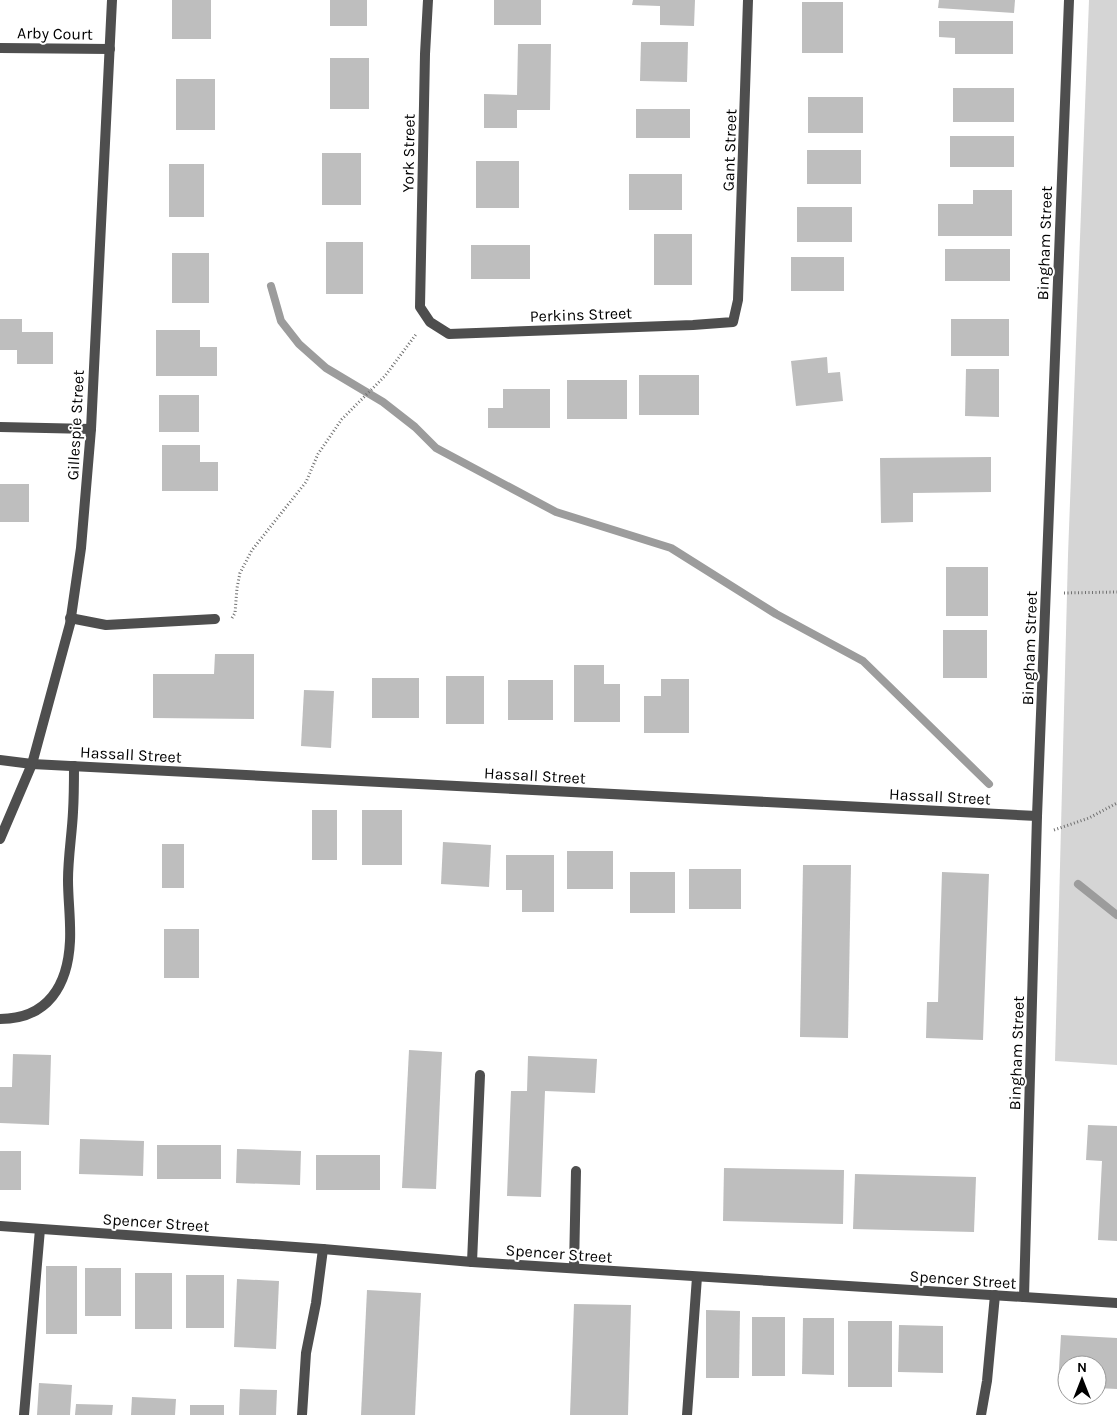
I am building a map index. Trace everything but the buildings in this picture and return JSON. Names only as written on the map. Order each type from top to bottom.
[{"type":"street","name":"Gillespie Street","points":[[0,839],[32,764],[70,618],[81,548],[91,429],[112,0]]},
{"type":"street","name":"York Street","points":[[420,307],[428,0]]},
{"type":"street","name":"Gant Street","points":[[738,300],[748,0]]},
{"type":"street","name":"Bingham Street","points":[[1024,1298],[1037,816],[1068,0]]},
{"type":"street","name":"Arby Court","points":[[0,48],[110,49]]},
{"type":"street","name":"Perkins Street","points":[[420,307],[430,322],[449,334],[733,322],[738,300]]},
{"type":"street","points":[[0,427],[91,429]]},
{"type":"street","points":[[70,618],[106,625],[214,619]]},
{"type":"street","name":"Hassall Street","points":[[0,760],[32,764],[1037,816]]},
{"type":"street","points":[[0,1020],[25,1015],[40,1009],[54,996],[64,976],[70,942],[68,879],[74,766]]},
{"type":"street","points":[[472,1262],[480,1075]]},
{"type":"street","points":[[574,1268],[576,1171]]},
{"type":"street","name":"Spencer Street","points":[[0,1226],[472,1262],[1117,1303]]},
{"type":"street","points":[[24,1415],[40,1229]]},
{"type":"street","points":[[302,1415],[306,1352],[316,1303],[323,1250]]},
{"type":"street","points":[[687,1415],[697,1277]]},
{"type":"street","points":[[981,1415],[987,1381],[995,1295]]},
{"type":"path","points":[[214,619],[232,619],[235,614],[240,573],[252,550],[306,482],[318,454],[342,419],[385,376],[428,319]]},
{"type":"path","points":[[1046,593],[1117,592]]},
{"type":"path","points":[[1037,836],[1089,818],[1117,803]]},
{"type":"shaded area","points":[[1089,0],[1117,0],[1117,1065],[1055,1061],[1068,555]]},
{"type":"waterway","points":[[271,286],[281,321],[299,344],[326,368],[383,402],[415,427],[436,448],[556,512],[671,548],[776,614],[863,661],[989,784]]},
{"type":"waterway","points":[[1078,884],[1117,915]]}]
